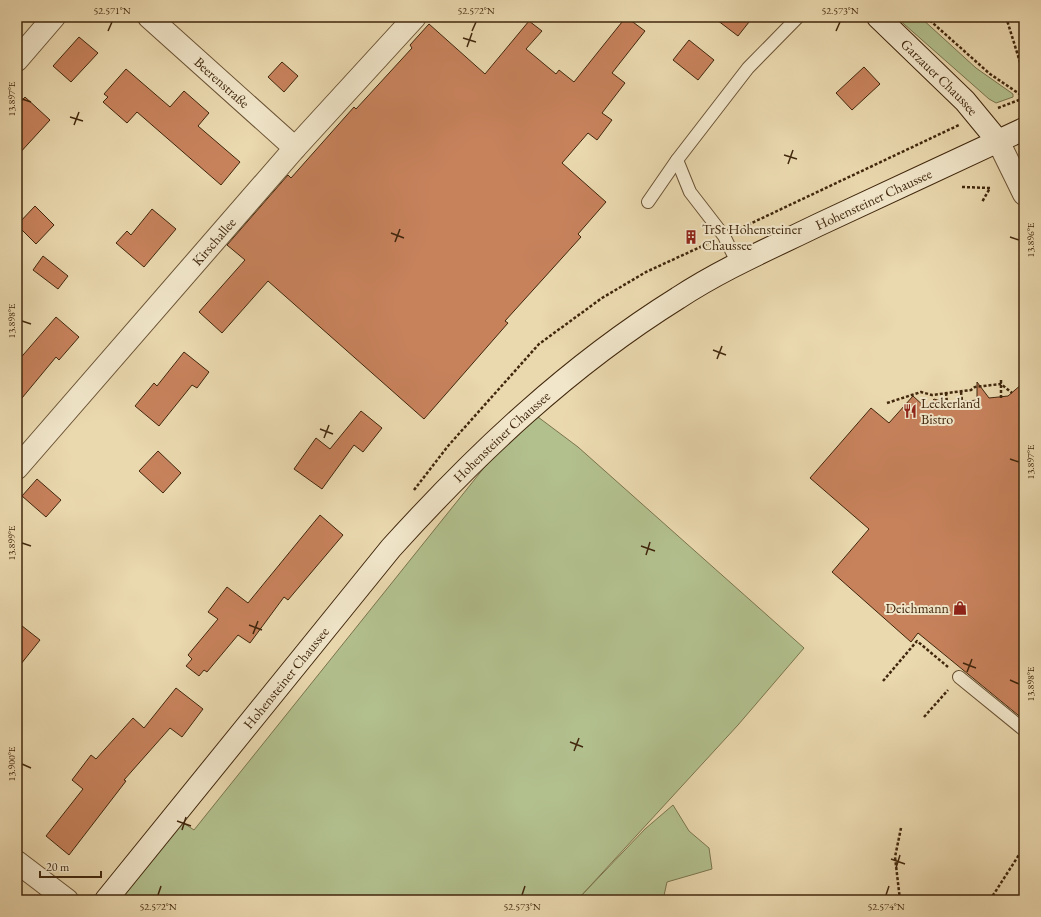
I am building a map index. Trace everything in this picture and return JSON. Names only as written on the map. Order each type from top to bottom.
[{"type":"main road","points":[[17,60],[54,17]]},
{"type":"main road","name":"Beerenstraße","points":[[149,17],[295,148]]},
{"type":"main road","name":"Kirschallee","points":[[17,468],[295,148],[415,17]]},
{"type":"main road","name":"Garzauer Chaussee","points":[[878,17],[979,116],[998,141],[1024,194]]},
{"type":"main road","name":"Hohensteiner Chaussee","points":[[106,900],[392,548],[435,500],[481,453],[567,377],[678,297],[738,264],[1024,128]]},
{"type":"main road","points":[[17,862],[67,900]]},
{"type":"lane","points":[[648,202],[677,160],[748,68],[798,17]]},
{"type":"lane","points":[[677,160],[690,192],[724,236],[738,264]]},
{"type":"lane","points":[[959,677],[1024,730]]},
{"type":"path","points":[[926,17],[990,74],[1024,98]]},
{"type":"path","points":[[1006,17],[1024,76]]},
{"type":"path","points":[[979,116],[1024,98]]},
{"type":"path","points":[[962,187],[990,188],[982,202]]},
{"type":"path","points":[[1001,378],[1001,398]]},
{"type":"path","points":[[886,403],[921,392],[932,395],[960,392],[971,390],[975,386],[1001,384],[1012,393]]},
{"type":"path","points":[[960,392],[962,401]]},
{"type":"path","points":[[946,393],[947,403]]},
{"type":"path","points":[[883,681],[917,641],[959,677],[924,717]]},
{"type":"path","points":[[900,900],[894,857],[901,828]]},
{"type":"path","points":[[990,900],[1024,847]]},
{"type":"green space","points":[[896,17],[920,17],[976,68],[1013,94],[1013,97],[996,103],[989,99]]},
{"type":"green space","points":[[534,414],[578,447],[804,648],[738,725],[580,897],[645,829],[673,805],[689,831],[709,848],[712,869],[667,882],[663,900],[117,900],[182,822],[194,830],[483,469]]},
{"type":"building","points":[[626,17],[645,31],[612,73],[625,83],[602,113],[612,120],[597,140],[588,133],[562,163],[606,202],[578,234],[581,237],[505,321],[508,323],[424,419],[268,281],[222,333],[199,312],[245,260],[227,245],[288,175],[291,178],[354,107],[356,109],[412,48],[410,45],[429,24],[485,74],[529,21],[542,31],[526,49],[556,74],[559,70],[574,82]]},
{"type":"building","points":[[713,17],[753,17],[738,36]]},
{"type":"building","points":[[79,37],[98,53],[71,82],[53,66]]},
{"type":"building","points":[[689,40],[714,60],[698,80],[673,60]]},
{"type":"building","points":[[282,62],[298,76],[284,92],[268,77]]},
{"type":"building","points":[[864,67],[880,84],[852,110],[836,93]]},
{"type":"building","points":[[126,69],[170,107],[184,91],[209,113],[198,126],[240,162],[221,185],[137,112],[127,123],[103,102],[108,97],[104,94]]},
{"type":"building","points":[[25,97],[50,120],[17,156],[17,106]]},
{"type":"building","points":[[35,206],[54,225],[36,244],[17,225]]},
{"type":"building","points":[[152,209],[176,229],[144,267],[116,243],[127,231],[131,235]]},
{"type":"building","points":[[43,256],[68,276],[58,289],[33,270]]},
{"type":"building","points":[[56,317],[79,337],[59,360],[56,357],[17,404],[17,362]]},
{"type":"building","points":[[184,352],[209,372],[197,388],[192,385],[159,426],[135,406],[154,383],[157,386]]},
{"type":"building","points":[[977,382],[989,398],[1008,396],[1022,384],[1024,401],[1024,720],[918,633],[911,642],[832,572],[869,529],[810,478],[871,408],[889,423],[913,396],[926,408],[934,399],[947,403],[977,400]]},
{"type":"building","points":[[361,411],[382,428],[363,452],[354,445],[322,489],[294,469],[316,438],[330,449]]},
{"type":"building","points":[[158,451],[181,473],[163,493],[139,471]]},
{"type":"building","points":[[37,479],[61,500],[46,517],[22,496]]},
{"type":"building","points":[[320,515],[343,535],[288,600],[284,597],[250,643],[238,635],[207,672],[204,670],[199,676],[186,666],[192,659],[188,655],[218,619],[208,612],[227,587],[248,603]]},
{"type":"building","points":[[17,622],[40,640],[17,669]]},
{"type":"building","points":[[176,688],[203,709],[182,737],[170,728],[124,780],[126,781],[69,855],[46,836],[83,789],[72,780],[91,755],[96,759],[133,718],[144,728]]},
{"type":"place","name":"TrSt Hohensteiner Chaussee","points":[[691,237]]},
{"type":"place","name":"Leckerland Bistro","points":[[910,411]]},
{"type":"place","name":"Deichmann","points":[[960,608]]}]
